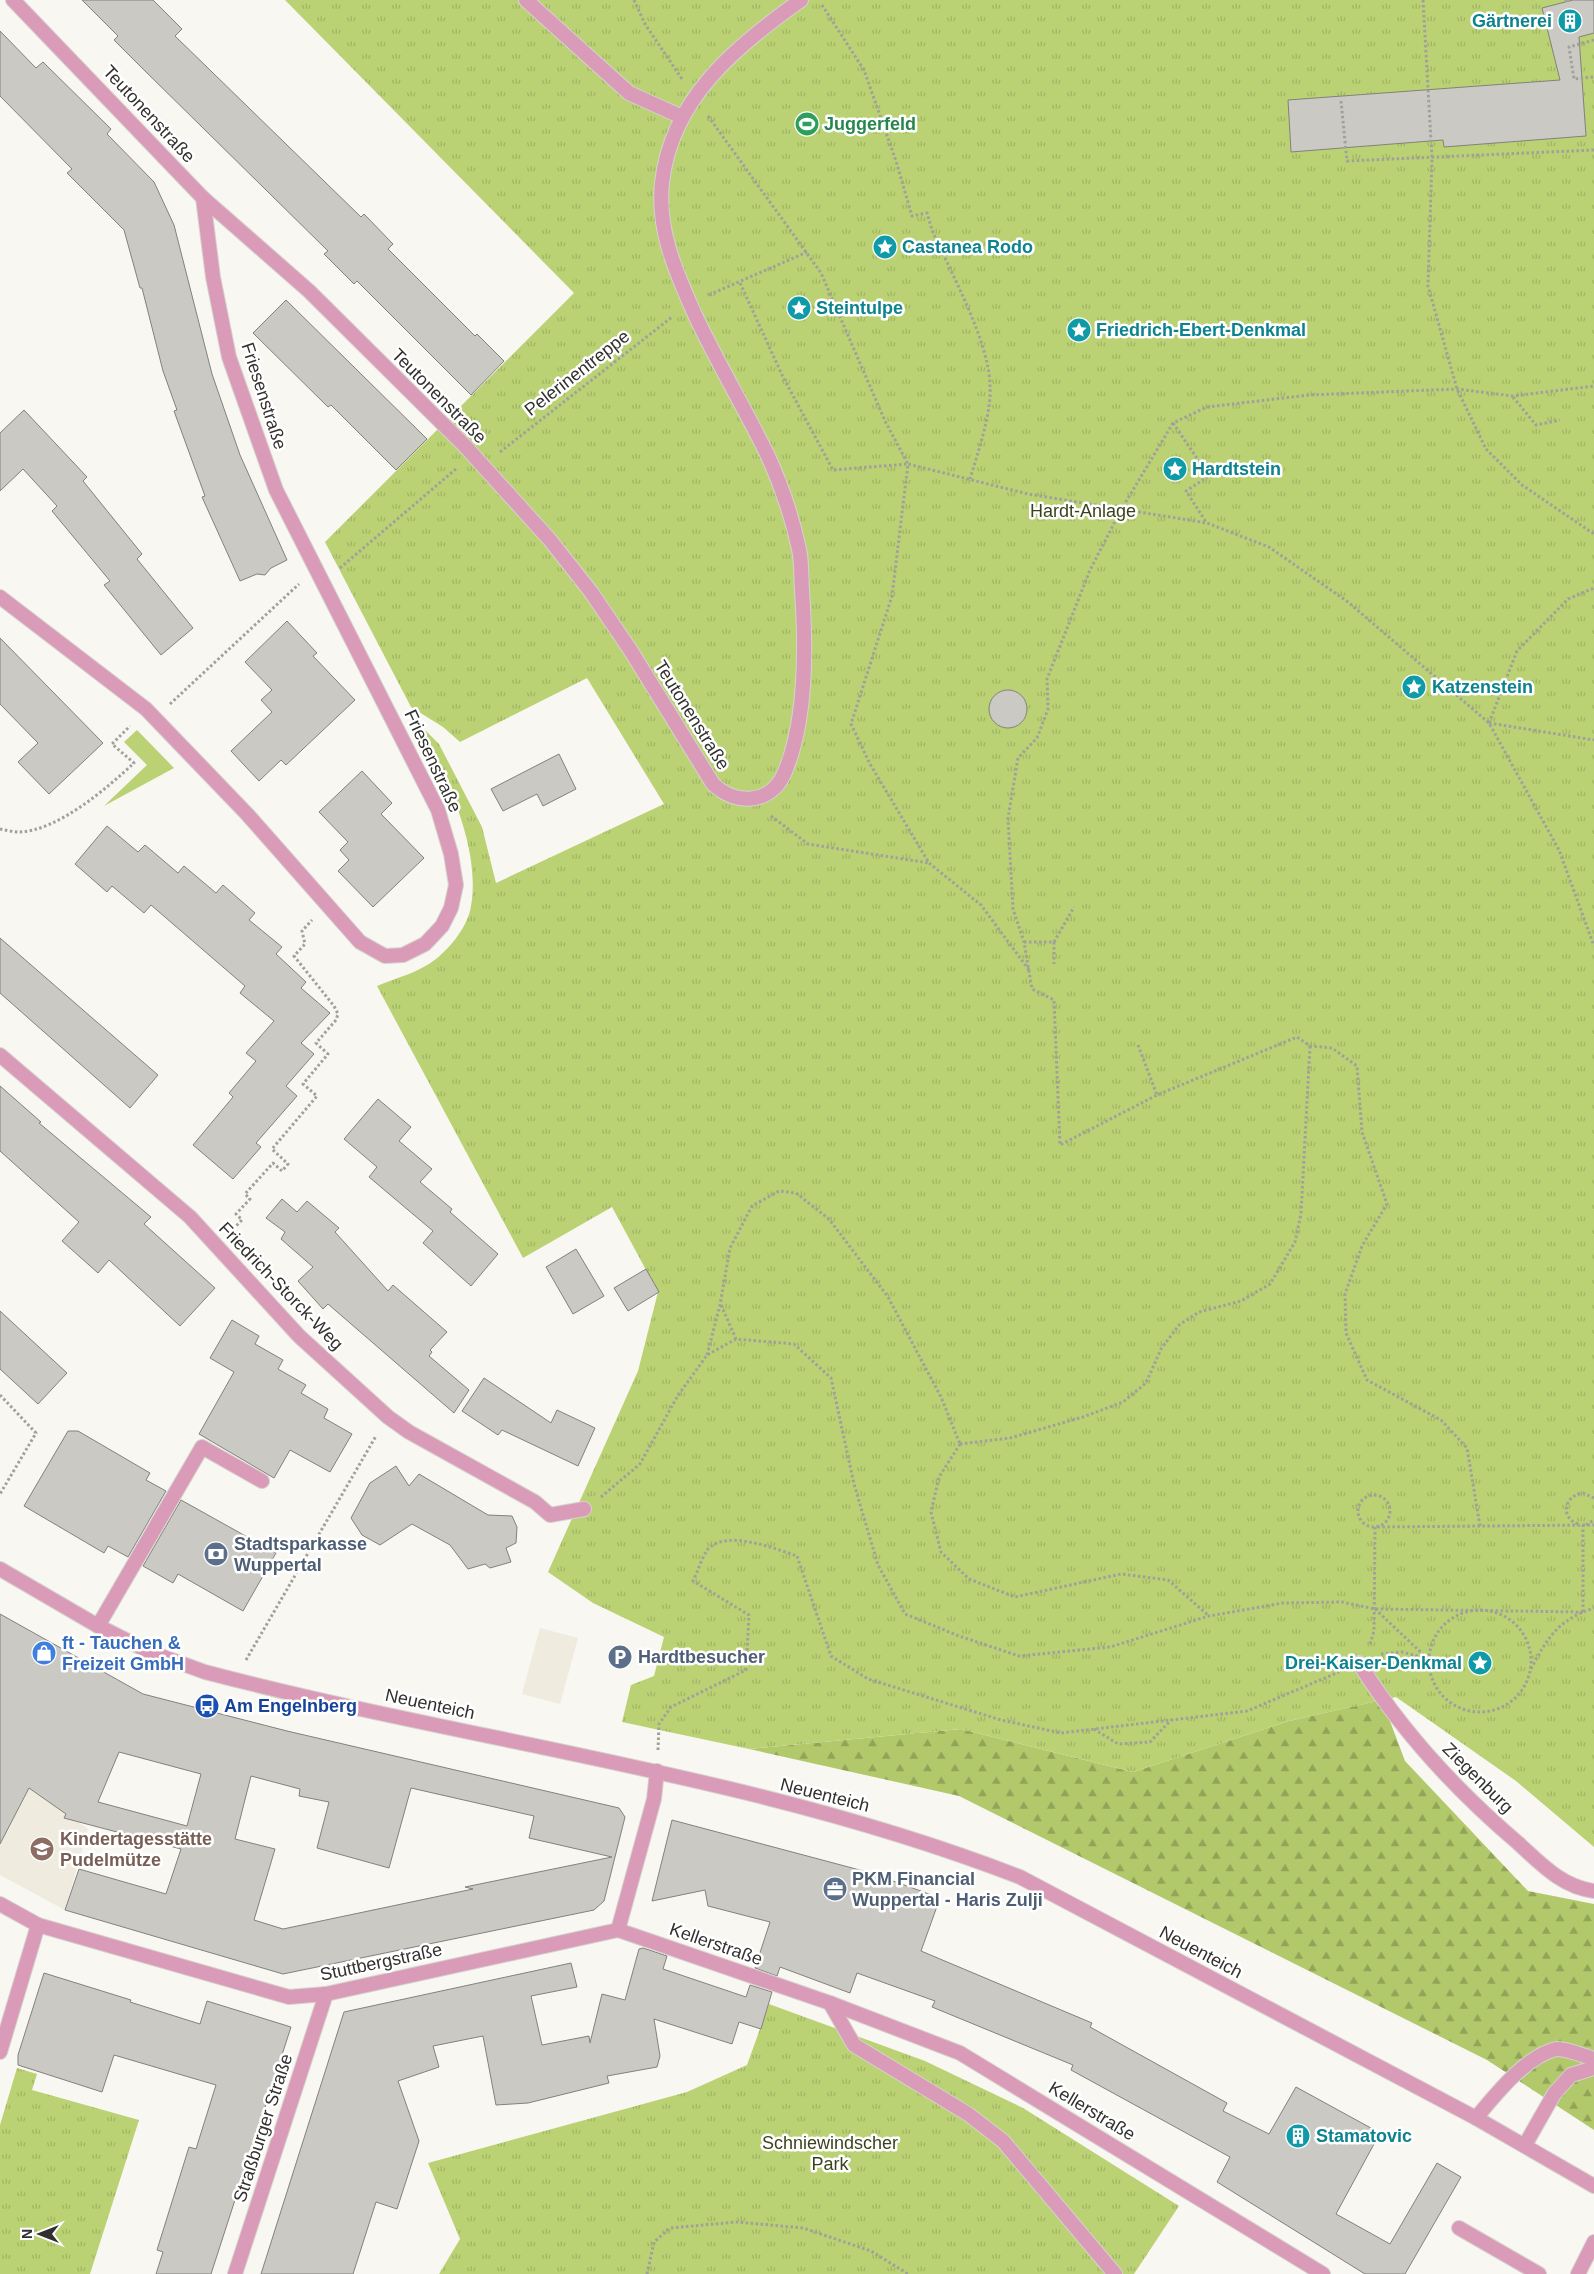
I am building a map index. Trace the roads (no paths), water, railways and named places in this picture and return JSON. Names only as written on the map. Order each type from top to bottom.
[{"type":"street","name":"Teutonenstraße","points":[[14,0],[203,198],[309,292],[482,465],[550,540],[591,592],[631,651],[713,784],[723,793],[734,798],[748,799],[767,794],[780,783],[788,764],[795,736],[804,648],[800,550],[786,502],[767,455],[718,363],[668,253],[662,213],[662,183],[671,144],[682,117]]},
{"type":"street","points":[[526,0],[629,93],[682,117],[694,97],[737,48],[801,0]]},
{"type":"street","name":"Friesenstraße","points":[[0,597],[146,709],[247,814],[325,905],[360,942],[385,956],[403,955],[431,939],[442,926],[451,908],[456,885],[451,854],[438,810],[276,490],[229,357],[213,277],[203,198]]},
{"type":"street","name":"Friedrich-Storck-Weg","points":[[0,1055],[190,1217],[299,1336],[388,1417],[409,1432],[535,1502],[550,1515],[584,1509]]},
{"type":"street","points":[[98,1626],[202,1447],[262,1481]]},
{"type":"street","name":"Neuenteich","points":[[0,1569],[98,1626],[150,1652],[235,1680],[657,1771],[882,1828],[1020,1877],[1476,2118],[1594,2186]]},
{"type":"street","name":"Ziegenburg","points":[[1359,1663],[1382,1700],[1410,1735],[1482,1812],[1560,1880],[1583,1890],[1594,1891]]},
{"type":"street","points":[[618,1930],[654,1798],[657,1771]]},
{"type":"street","name":"Stuttbergstraße","points":[[0,1904],[38,1925],[289,1997],[326,1994],[618,1930]]},
{"type":"street","points":[[0,2052],[38,1925]]},
{"type":"street","name":"Kellerstraße","points":[[618,1930],[830,2003],[960,2053],[1323,2274]]},
{"type":"street","name":"Straßburger Straße","points":[[235,2274],[326,1994]]},
{"type":"street","points":[[830,2003],[854,2045],[968,2114],[1003,2141],[1115,2274]]},
{"type":"street","points":[[1476,2118],[1493,2098],[1530,2062],[1557,2049],[1594,2059]]},
{"type":"street","points":[[1525,2145],[1554,2094],[1571,2075],[1594,2068]]},
{"type":"street","points":[[1459,2228],[1539,2274]]},
{"type":"street","points":[[1578,2274],[1594,2242]]},
{"type":"place","name":"Gärtnerei","points":[[1570,21]]},
{"type":"place","name":"Juggerfeld","points":[[807,124]]},
{"type":"place","name":"Castanea Rodo","points":[[885,247]]},
{"type":"place","name":"Steintulpe","points":[[799,308]]},
{"type":"place","name":"Friedrich-Ebert-Denkmal","points":[[1079,330]]},
{"type":"place","name":"Hardtstein","points":[[1175,469]]},
{"type":"place","name":"Katzenstein","points":[[1414,687]]},
{"type":"place","name":"Stadtsparkasse Wuppertal","points":[[216,1554]]},
{"type":"place","name":"ft - Tauchen & Freizeit GmbH","points":[[44,1653]]},
{"type":"place","name":"Hardtbesucher","points":[[620,1657]]},
{"type":"place","name":"Drei-Kaiser-Denkmal","points":[[1480,1663]]},
{"type":"place","name":"Am Engelnberg","points":[[207,1706]]},
{"type":"place","name":"Kindertagesstätte Pudelmütze","points":[[42,1849]]},
{"type":"place","name":"PKM Financial Wuppertal - Haris Zulji","points":[[835,1889]]},
{"type":"place","name":"Stamatovic","points":[[1298,2136]]},
{"type":"park label","name":"Hardt-Anlage","points":[[1083,511]]},
{"type":"park label","name":"Schniewindscher Park","points":[[830,2153]]}]
